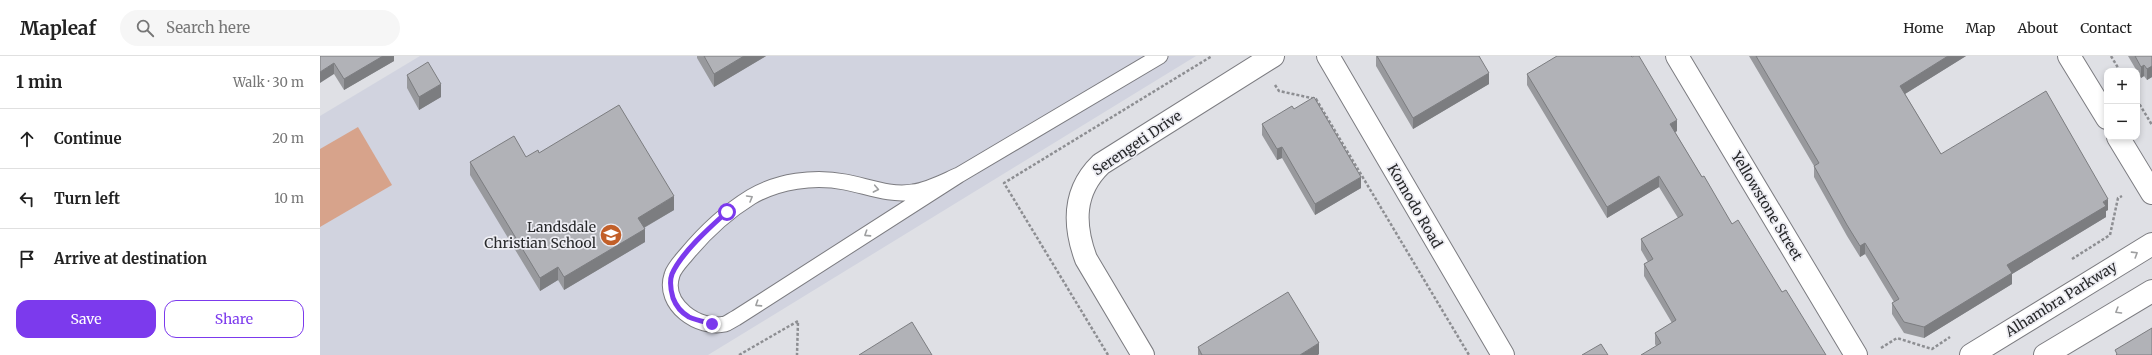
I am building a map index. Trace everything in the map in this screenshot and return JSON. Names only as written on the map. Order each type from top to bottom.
[{"type":"street","name":"Komodo Road","points":[[1328,56],[1503,355]]},
{"type":"street","name":"Yellowstone Street","points":[[1678,56],[1866,353]]},
{"type":"street","points":[[2070,56],[2104,113]]},
{"type":"street","name":"Serengeti Drive","points":[[1143,355],[1086,259],[1080,242],[1077,225],[1078,208],[1082,190],[1089,176],[1101,164],[1267,60]]},
{"type":"street","points":[[2120,140],[2149,188]]},
{"type":"street","name":"Alhambra Parkway","points":[[1971,355],[2152,244]]},
{"type":"street","points":[[2045,355],[2152,291]]},
{"type":"lane","points":[[959,175],[914,192],[896,193],[844,182],[816,179],[779,184],[753,196],[727,212],[702,235],[672,274],[670,287],[674,300],[680,310],[689,317],[712,324],[724,324],[736,318],[959,175],[1160,56]]},
{"type":"path","points":[[2111,56],[2118,68]]},
{"type":"path","points":[[1267,60],[1280,91],[1316,99],[1469,355]]},
{"type":"path","points":[[2139,104],[2152,125]]},
{"type":"path","points":[[2070,260],[2110,235],[2118,198],[2149,188]]},
{"type":"path","points":[[739,355],[798,321],[797,355]]},
{"type":"path","points":[[1866,353],[1897,338],[1932,349],[1952,336]]},
{"type":"shaded area","name":"Landsdale Christian School","points":[[420,56],[1196,56],[708,355],[320,355],[320,116]]},
{"type":"shaded area","points":[[358,127],[392,185],[320,227],[320,149]]},
{"type":"building","points":[[320,56],[383,56],[344,79],[334,63],[320,72]]},
{"type":"building","points":[[704,56],[744,56],[714,74]]},
{"type":"building","points":[[1377,56],[1479,56],[1489,73],[1413,118]]},
{"type":"building","points":[[1557,56],[1639,56],[1677,120],[1670,124],[1702,177],[1704,176],[1732,224],[1738,220],[1782,292],[1786,290],[1826,355],[1641,355],[1661,343],[1655,333],[1676,320],[1644,264],[1653,259],[1641,239],[1683,215],[1659,176],[1607,207],[1527,74]]},
{"type":"building","points":[[1756,56],[1948,56],[1900,86],[1941,154],[2046,91],[2108,199],[2103,202],[2106,206],[2007,265],[2012,273],[1924,327],[1904,322],[1892,303],[1899,299],[1865,243],[1860,246],[1847,225],[1814,166],[1819,163]]},
{"type":"building","points":[[2135,56],[2152,56],[2152,66],[2147,69],[2144,65],[2141,67]]},
{"type":"building","points":[[428,62],[441,84],[419,97],[407,75]]},
{"type":"building","points":[[1314,97],[1361,177],[1315,204],[1282,147],[1277,149],[1262,124],[1292,106],[1294,109]]},
{"type":"building","points":[[619,105],[674,196],[638,218],[645,229],[564,277],[558,267],[540,278],[470,162],[514,136],[526,157],[538,150],[539,153]]},
{"type":"building","points":[[1288,292],[1319,343],[1300,355],[1202,355],[1198,347]]},
{"type":"building","points":[[912,322],[932,355],[859,355]]},
{"type":"building","points":[[2152,328],[2152,355],[2116,355],[2115,350]]},
{"type":"building","points":[[1601,344],[1608,355],[1582,355]]},
{"type":"place","name":"Landsdale Christian School","points":[[611,235]]},
{"type":"route","points":[[712,324],[689,317],[680,310],[674,300],[670,287],[672,274],[681,261],[702,235],[727,212]]}]
